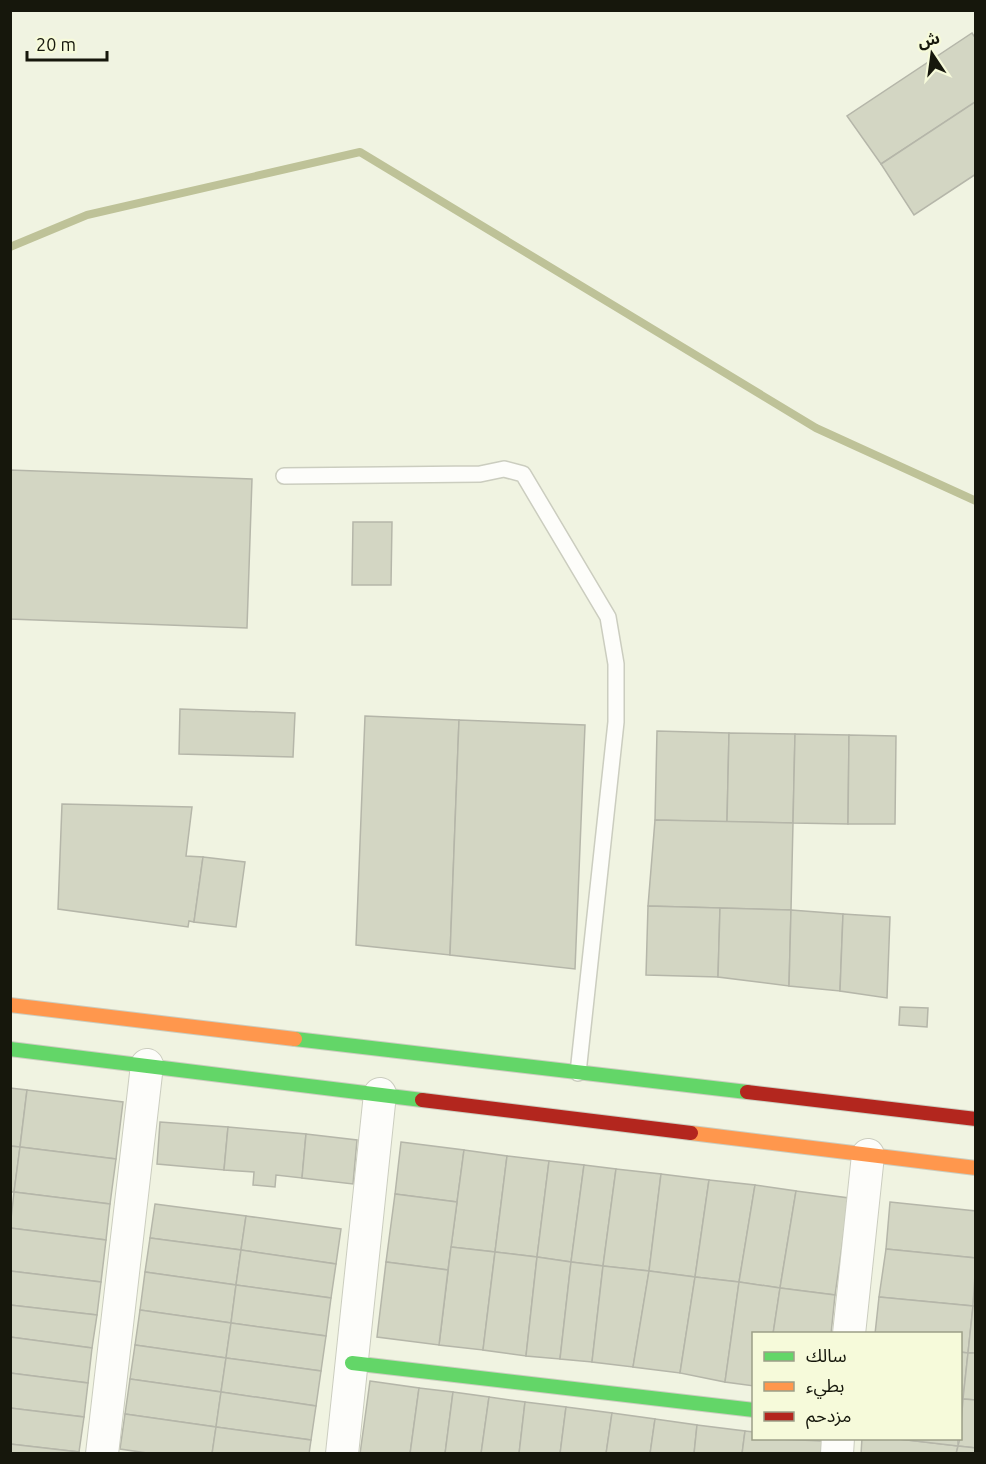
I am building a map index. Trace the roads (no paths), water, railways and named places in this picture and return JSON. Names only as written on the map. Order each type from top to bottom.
[{"type":"street","points":[[10,1005],[975,1119]]},
{"type":"street","points":[[10,1048],[975,1168]]},
{"type":"street","points":[[102,1454],[147,1065]]},
{"type":"street","points":[[342,1454],[380,1094]]},
{"type":"street","points":[[849,1332],[868,1155]]},
{"type":"street","points":[[352,1363],[752,1410]]},
{"type":"lane","points":[[284,476],[480,474],[504,469],[523,474],[608,617],[616,664],[616,722],[578,1073]]},
{"type":"waterway","points":[[10,247],[87,215],[360,152],[816,428],[976,501]]}]
